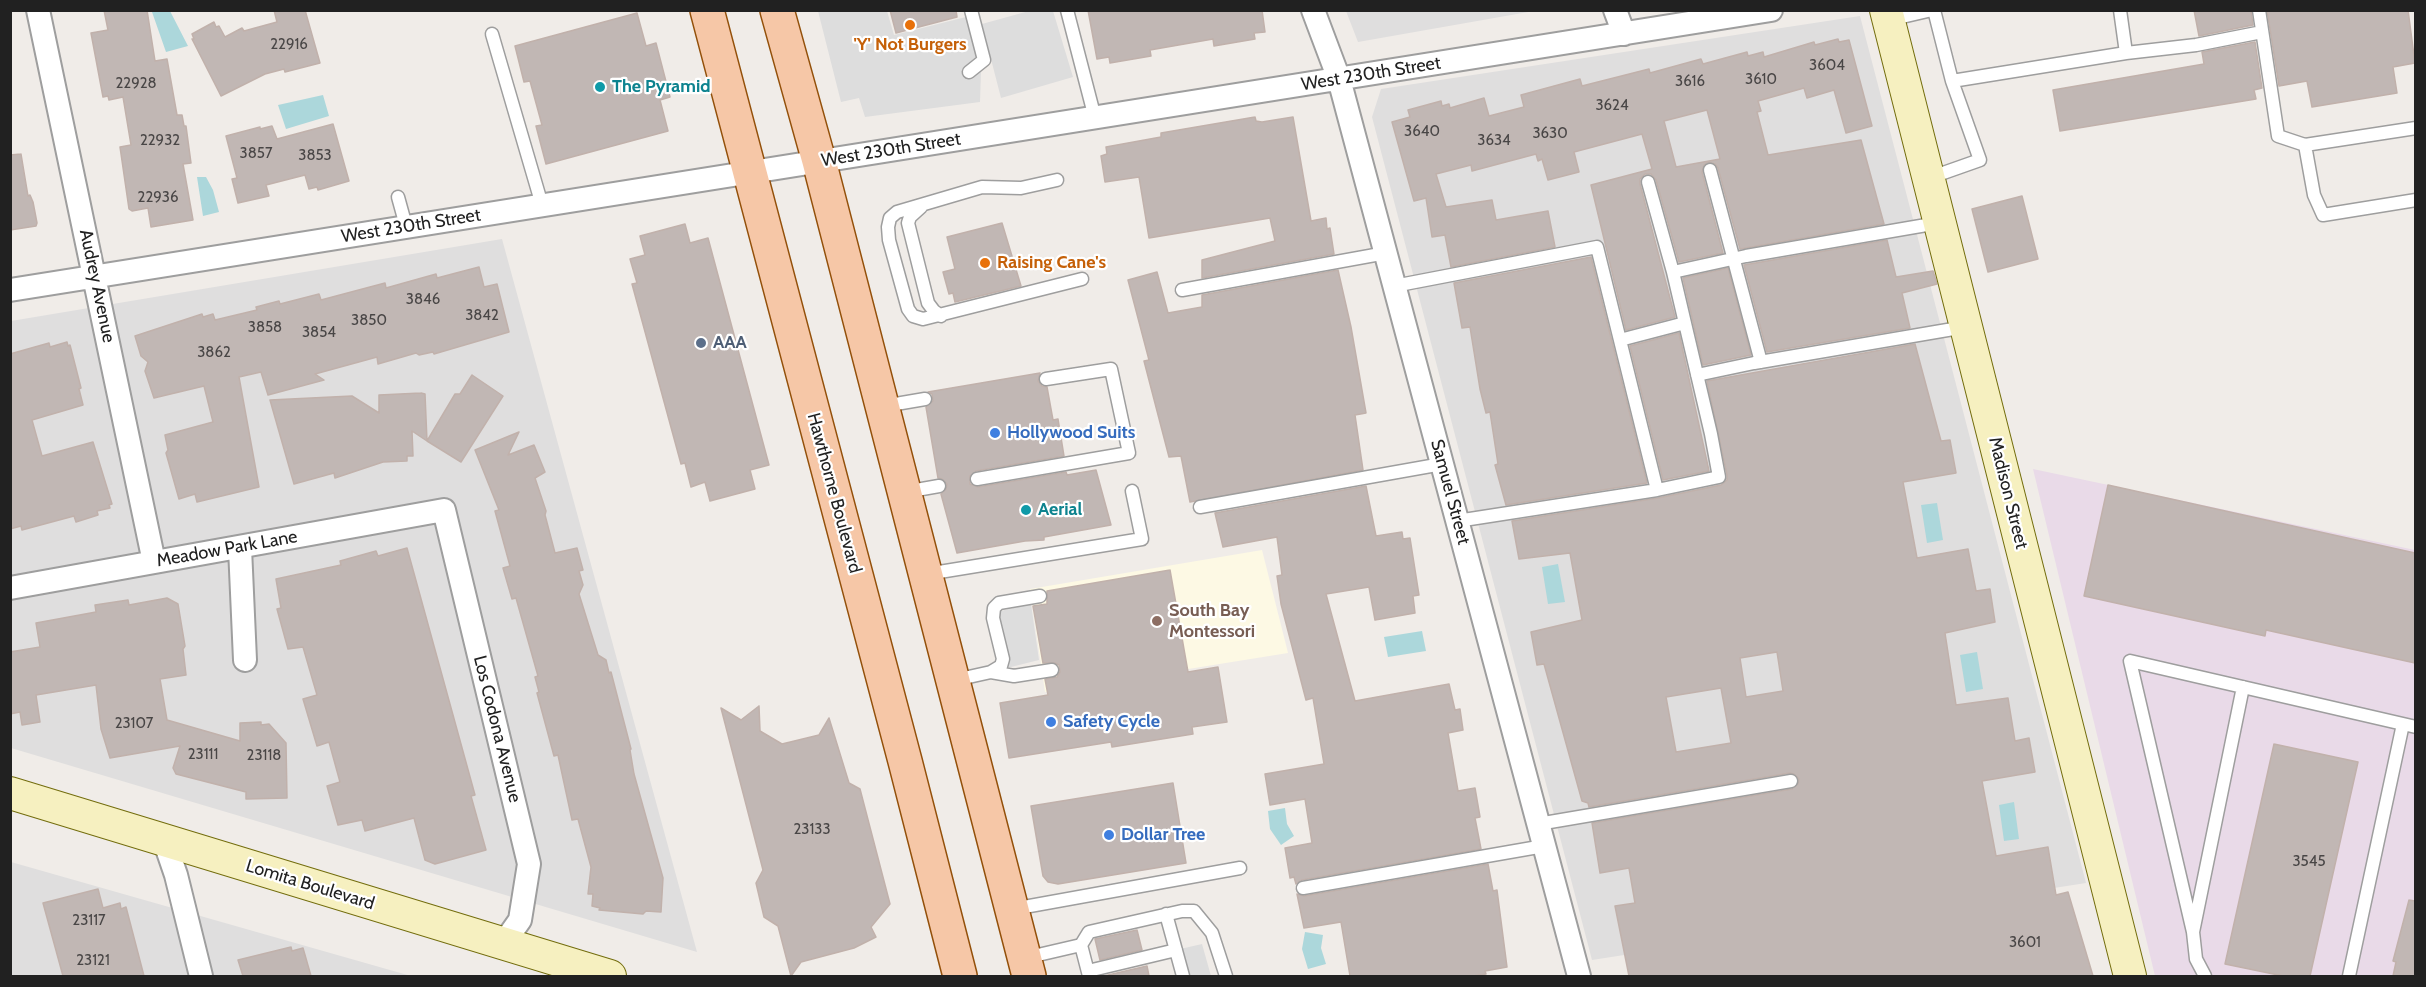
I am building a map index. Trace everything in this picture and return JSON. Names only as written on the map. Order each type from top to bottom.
[{"type":"main road","name":"Hawthorne Boulevard","points":[[707,10],[960,976]]},
{"type":"main road","points":[[777,10],[819,161],[1027,967]]},
{"type":"street","name":"Audrey Avenue","points":[[38,10],[154,562]]},
{"type":"street","name":"Samuel Street","points":[[1313,10],[1339,79],[1579,976]]},
{"type":"street","points":[[1615,10],[1624,34]]},
{"type":"street","name":"West 230th Street","points":[[10,290],[1771,10]]},
{"type":"street","name":"Madison Street","points":[[1887,16],[2130,976]]},
{"type":"street","name":"Meadow Park Lane","points":[[10,588],[444,510]]},
{"type":"street","name":"Los Codona Avenue","points":[[444,510],[529,864],[520,920],[503,944]]},
{"type":"street","points":[[240,548],[245,660]]},
{"type":"street","name":"Lomita Boulevard","points":[[10,793],[610,976]]},
{"type":"street","points":[[164,840],[176,875],[201,976]]},
{"type":"lane","points":[[969,72],[984,60],[971,10]]},
{"type":"lane","points":[[1067,10],[1095,118]]},
{"type":"lane","points":[[1887,16],[1933,10],[1952,81],[1980,160],[1928,178]]},
{"type":"lane","points":[[2120,10],[2126,53]]},
{"type":"lane","points":[[2259,10],[2278,136],[2305,145],[2415,128]]},
{"type":"lane","points":[[1952,81],[2126,53],[2196,45],[2262,32]]},
{"type":"lane","points":[[492,34],[542,205]]},
{"type":"lane","points":[[2305,145],[2314,195],[2323,216],[2415,200]]},
{"type":"lane","points":[[1710,170],[1761,362]]},
{"type":"lane","points":[[1057,180],[1021,188],[982,188],[897,212],[890,218],[888,227],[908,309],[913,316],[923,319],[941,316],[1082,279]]},
{"type":"lane","points":[[1457,521],[1658,490],[1719,477],[1673,272],[1648,182]]},
{"type":"lane","points":[[398,197],[406,226]]},
{"type":"lane","points":[[930,202],[916,210],[908,223],[928,303],[941,316]]},
{"type":"lane","points":[[1673,272],[1733,259],[1939,223]]},
{"type":"lane","points":[[1394,286],[1597,247],[1658,490]]},
{"type":"lane","points":[[1182,290],[1386,253]]},
{"type":"lane","points":[[1620,340],[1685,323]]},
{"type":"lane","points":[[1697,375],[1966,327]]},
{"type":"lane","points":[[977,479],[1129,453],[1111,369],[1046,379]]},
{"type":"lane","points":[[882,406],[925,399]]},
{"type":"lane","points":[[1200,507],[1442,464]]},
{"type":"lane","points":[[904,492],[939,486]]},
{"type":"lane","points":[[926,575],[1142,539],[1132,491]]},
{"type":"lane","points":[[954,680],[991,672],[1001,666],[1003,659],[993,618],[994,608],[999,603],[1040,596]]},
{"type":"lane","points":[[2205,976],[2196,959],[2193,932],[2130,661],[2409,726],[2349,976]]},
{"type":"lane","points":[[991,672],[1014,676],[1052,670]]},
{"type":"lane","points":[[2193,932],[2243,687]]},
{"type":"lane","points":[[1538,824],[1791,781]]},
{"type":"lane","points":[[1303,888],[1544,846]]},
{"type":"lane","points":[[1013,909],[1240,868]]},
{"type":"lane","points":[[1027,967],[1081,945],[1089,932],[1182,911],[1194,911],[1212,933],[1226,976]]},
{"type":"lane","points":[[1166,915],[1183,976]]},
{"type":"lane","points":[[1081,945],[1089,974],[1176,950]]},
{"type":"shaded area","points":[[818,11],[887,11],[894,35],[966,17],[981,71],[980,102],[865,117],[859,98],[841,102]]},
{"type":"shaded area","points":[[1029,11],[1053,11],[1073,77],[1001,98],[982,24]]},
{"type":"shaded area","points":[[1346,11],[1534,11],[1358,42]]},
{"type":"shaded area","points":[[1860,16],[2086,883],[1592,960],[1372,117],[1381,89]]},
{"type":"shaded area","points":[[502,239],[697,952],[11,748],[11,321]]},
{"type":"shaded area","points":[[2033,469],[2415,550],[2415,976],[2155,976]]},
{"type":"shaded area","name":"South Bay Montessori","points":[[1262,550],[1288,653],[1045,692],[1030,589]]},
{"type":"shaded area","points":[[1031,604],[1039,660],[1003,669],[992,613]]},
{"type":"shaded area","points":[[11,862],[411,976],[11,976]]},
{"type":"shaded area","points":[[1202,944],[1211,976],[1183,976],[1176,950]]},
{"type":"water","points":[[170,11],[188,46],[166,52],[152,12]]},
{"type":"water","points":[[323,95],[329,116],[286,129],[278,105]]},
{"type":"water","points":[[197,177],[206,177],[213,190],[219,212],[203,216]]},
{"type":"water","points":[[1937,503],[1943,540],[1927,543],[1921,505]]},
{"type":"water","points":[[1558,564],[1565,602],[1548,604],[1542,567]]},
{"type":"water","points":[[1422,631],[1426,651],[1388,657],[1384,637]]},
{"type":"water","points":[[1977,652],[1983,689],[1966,692],[1960,655]]},
{"type":"water","points":[[2014,802],[2019,839],[2004,841],[1999,805]]},
{"type":"water","points":[[1285,808],[1287,824],[1294,836],[1281,845],[1270,829],[1268,811]]},
{"type":"water","points":[[1305,932],[1323,935],[1321,948],[1326,964],[1308,969],[1302,949]]},
{"type":"building","points":[[104,10],[147,10],[155,61],[167,59],[177,115],[182,115],[184,126],[186,126],[191,163],[183,164],[193,220],[151,227],[148,208],[132,211],[129,209],[120,147],[131,145],[123,97],[109,100],[108,96],[103,97],[91,33],[108,30]]},
{"type":"building","points":[[274,10],[305,10],[320,63],[285,72],[284,69],[265,74],[221,96],[192,39],[194,39],[192,34],[214,22],[225,37],[242,28],[244,31],[277,22]]},
{"type":"building","name":"'Y' Not Burgers","points":[[890,10],[956,10],[957,17],[896,33]]},
{"type":"building","points":[[1088,10],[1262,10],[1265,32],[1254,33],[1255,39],[1214,46],[1213,39],[1150,50],[1151,56],[1110,63],[1109,57],[1097,59]]},
{"type":"building","points":[[2194,10],[2251,10],[2253,25],[2199,36]]},
{"type":"building","points":[[2267,10],[2408,10],[2415,63],[2393,67],[2397,93],[2312,107],[2307,81],[2279,86]]},
{"type":"building","name":"The Pyramid","points":[[637,13],[646,46],[656,43],[670,97],[660,100],[668,131],[546,164],[536,126],[542,125],[530,81],[524,82],[515,46]]},
{"type":"building","points":[[1838,39],[1839,42],[1849,40],[1872,126],[1846,133],[1834,90],[1807,98],[1804,88],[1758,101],[1761,111],[1757,112],[1768,155],[1861,140],[1884,224],[1740,249],[1718,168],[1715,164],[1708,162],[1704,165],[1702,172],[1723,253],[1679,262],[1656,180],[1651,174],[1645,174],[1640,179],[1640,184],[1675,317],[1626,330],[1591,185],[1652,169],[1642,134],[1574,152],[1579,172],[1548,180],[1542,159],[1538,161],[1536,154],[1472,171],[1471,165],[1436,174],[1446,207],[1492,200],[1496,220],[1548,211],[1555,247],[1451,267],[1445,235],[1432,237],[1426,198],[1414,201],[1392,122],[1410,117],[1408,110],[1441,101],[1442,106],[1449,104],[1450,108],[1484,98],[1489,116],[1524,107],[1521,95],[1580,79],[1582,86],[1649,69],[1650,73],[1701,59],[1703,64],[1747,52],[1748,56],[1763,52],[1764,57],[1814,42],[1815,45]],"holes":[[[1707,110],[1720,159],[1676,167],[1664,121]]]},
{"type":"building","points":[[2255,42],[2262,88],[2254,90],[2256,99],[2060,131],[2053,90],[2204,64],[2202,52]]},
{"type":"building","points":[[1255,117],[1256,121],[1262,122],[1293,117],[1311,221],[1326,218],[1334,254],[1202,278],[1202,260],[1275,241],[1270,218],[1149,238],[1139,177],[1105,182],[1101,156],[1107,154],[1106,147],[1161,137],[1161,133]]},
{"type":"building","points":[[333,124],[349,181],[318,190],[317,187],[309,189],[305,175],[266,185],[269,196],[238,203],[232,179],[237,178],[226,136],[272,126],[277,139]]},
{"type":"building","points":[[21,154],[28,196],[30,195],[33,202],[37,223],[36,226],[10,230],[10,155]]},
{"type":"building","points":[[2022,196],[2038,259],[1988,272],[1972,209]]},
{"type":"building","name":"Raising Cane's","points":[[1002,223],[1021,286],[955,302],[953,293],[949,294],[943,272],[955,269],[947,237]]},
{"type":"building","points":[[685,224],[690,243],[708,238],[769,465],[750,470],[755,489],[710,501],[705,482],[691,487],[685,463],[681,464],[632,284],[637,283],[630,259],[645,255],[640,236]]},
{"type":"building","points":[[1887,240],[1896,277],[1933,271],[1937,284],[1902,293],[1910,328],[1767,352],[1744,265]]},
{"type":"building","points":[[1591,257],[1647,483],[1506,505],[1495,465],[1498,464],[1490,412],[1486,413],[1480,389],[1470,327],[1462,328],[1454,283]]},
{"type":"building","points":[[479,267],[484,287],[497,284],[509,332],[434,354],[433,352],[419,355],[416,353],[378,364],[377,357],[315,374],[324,380],[268,395],[261,372],[239,377],[259,487],[197,502],[195,494],[179,499],[166,453],[168,450],[165,435],[213,422],[204,386],[154,398],[145,371],[148,362],[141,356],[135,336],[202,314],[203,317],[213,314],[215,320],[257,310],[256,307],[279,301],[280,304],[319,294],[321,300],[385,283],[386,288],[436,274],[437,278]]},
{"type":"building","points":[[1728,268],[1751,355],[1703,365],[1683,278]]},
{"type":"building","points":[[1338,270],[1351,327],[1366,413],[1355,415],[1363,470],[1190,502],[1181,456],[1169,457],[1144,361],[1149,360],[1128,280],[1157,272],[1168,313],[1202,307],[1202,295]]},
{"type":"building","points":[[1679,333],[1709,471],[1663,480],[1630,346]]},
{"type":"building","points":[[67,342],[68,346],[70,345],[81,388],[79,389],[83,405],[32,420],[42,456],[93,442],[112,504],[109,505],[110,508],[97,511],[98,515],[76,522],[74,516],[22,530],[21,526],[10,529],[10,354],[49,343],[50,347]]},
{"type":"building","points":[[1915,344],[1941,441],[1950,440],[1956,473],[1903,482],[1917,558],[1968,549],[1976,591],[1990,589],[1995,622],[1945,633],[1956,705],[2008,698],[2015,741],[2029,738],[2035,772],[1982,781],[1996,856],[2048,847],[2056,895],[2068,892],[2093,976],[1629,976],[1615,906],[1635,903],[1629,868],[1600,873],[1592,823],[1792,789],[1798,784],[1799,779],[1790,773],[1589,807],[1588,803],[1582,801],[1544,664],[1537,665],[1531,632],[1582,620],[1570,553],[1519,559],[1512,521],[1658,498],[1721,485],[1727,480],[1727,475],[1707,381]],"holes":[[[1777,652],[1783,691],[1746,697],[1740,658]],[[1721,688],[1731,743],[1676,752],[1666,697]]]},
{"type":"building","points":[[1040,373],[1038,381],[1042,386],[1047,387],[1053,420],[1058,419],[1064,456],[976,471],[970,476],[970,484],[978,487],[1066,472],[1067,475],[1096,470],[1111,525],[1044,537],[1044,540],[1025,541],[957,553],[941,494],[947,484],[938,478],[926,407],[933,401],[932,394],[928,392]]},
{"type":"building","points":[[472,375],[503,396],[461,462],[427,441],[455,394],[460,394]]},
{"type":"building","points":[[425,394],[427,441],[412,431],[413,456],[407,456],[407,461],[383,462],[335,478],[334,473],[294,484],[270,400],[352,396],[379,413],[379,395]]},
{"type":"building","points":[[519,432],[508,455],[534,445],[545,472],[535,478],[546,511],[545,515],[555,553],[577,548],[583,570],[579,571],[583,585],[579,594],[598,655],[606,660],[609,673],[611,672],[631,749],[634,774],[663,878],[661,912],[646,911],[643,914],[599,910],[600,908],[592,906],[593,894],[588,894],[591,867],[578,819],[572,820],[558,755],[554,756],[537,693],[539,692],[535,677],[538,676],[516,598],[512,599],[503,568],[510,566],[495,511],[499,510],[475,450]]},
{"type":"building","points":[[2108,485],[2415,553],[2415,663],[2266,630],[2265,636],[2084,596]]},
{"type":"building","points":[[1366,486],[1376,536],[1402,532],[1403,539],[1410,538],[1419,595],[1413,596],[1415,613],[1375,620],[1369,587],[1326,594],[1355,701],[1449,684],[1455,710],[1460,709],[1463,730],[1448,733],[1458,791],[1475,788],[1480,817],[1475,818],[1481,849],[1302,880],[1296,884],[1294,877],[1290,878],[1285,848],[1312,843],[1305,799],[1270,805],[1265,774],[1324,764],[1313,698],[1306,700],[1281,604],[1277,576],[1282,575],[1277,537],[1223,547],[1215,513]]},
{"type":"building","points":[[407,548],[475,795],[471,796],[486,850],[435,864],[425,860],[414,818],[365,831],[362,820],[338,825],[327,786],[340,782],[329,742],[317,746],[303,699],[317,695],[303,647],[288,649],[277,609],[281,608],[276,579],[341,565],[340,561],[376,551],[378,556]]},
{"type":"building","points":[[1170,570],[1188,672],[1218,667],[1227,722],[1192,727],[1193,734],[1112,747],[1111,742],[1009,758],[1000,703],[1048,695],[1045,679],[1057,677],[1060,672],[1059,665],[1043,663],[1033,606],[1047,604],[1047,591]]},
{"type":"building","points":[[167,598],[178,604],[185,646],[183,649],[186,675],[160,679],[167,720],[240,741],[240,723],[269,724],[286,743],[287,798],[246,799],[246,792],[176,774],[173,768],[180,746],[110,758],[101,729],[96,685],[36,695],[40,722],[22,725],[20,712],[10,714],[10,652],[40,647],[36,623],[96,612],[95,605],[128,600],[129,605]]},
{"type":"building","points":[[759,706],[760,731],[782,744],[819,735],[829,718],[849,783],[860,789],[890,904],[871,927],[876,937],[854,948],[801,962],[791,976],[778,926],[764,917],[756,883],[763,870],[721,708],[741,720]]},
{"type":"building","points":[[2274,744],[2358,762],[2310,976],[2283,976],[2225,964]]},
{"type":"building","name":"Dollar Tree","points":[[1173,783],[1186,863],[1058,884],[1048,882],[1043,876],[1031,806]]},
{"type":"building","points":[[1488,864],[1493,891],[1497,890],[1507,967],[1473,976],[1350,976],[1341,922],[1304,928],[1297,894],[1304,896]]},
{"type":"building","points":[[98,889],[103,908],[120,903],[121,909],[126,907],[144,976],[63,976],[43,903]]},
{"type":"building","points":[[2409,900],[2415,901],[2415,976],[2393,976],[2396,962],[2393,961]]},
{"type":"building","points":[[1137,930],[1142,950],[1100,960],[1095,939]]},
{"type":"building","points":[[291,947],[292,951],[303,948],[311,976],[243,976],[238,960]]},
{"type":"building","points":[[1147,966],[1149,976],[1104,976]]},
{"type":"place","name":"'Y' Not Burgers","points":[[910,25]]},
{"type":"place","name":"The Pyramid","points":[[600,87]]},
{"type":"place","name":"Raising Cane's","points":[[985,263]]},
{"type":"place","name":"AAA","points":[[701,343]]},
{"type":"place","name":"Hollywood Suits","points":[[995,433]]},
{"type":"place","name":"Aerial","points":[[1026,510]]},
{"type":"place","name":"South Bay Montessori","points":[[1157,621]]},
{"type":"place","name":"Safety Cycle","points":[[1051,722]]},
{"type":"place","name":"Dollar Tree","points":[[1109,835]]}]
